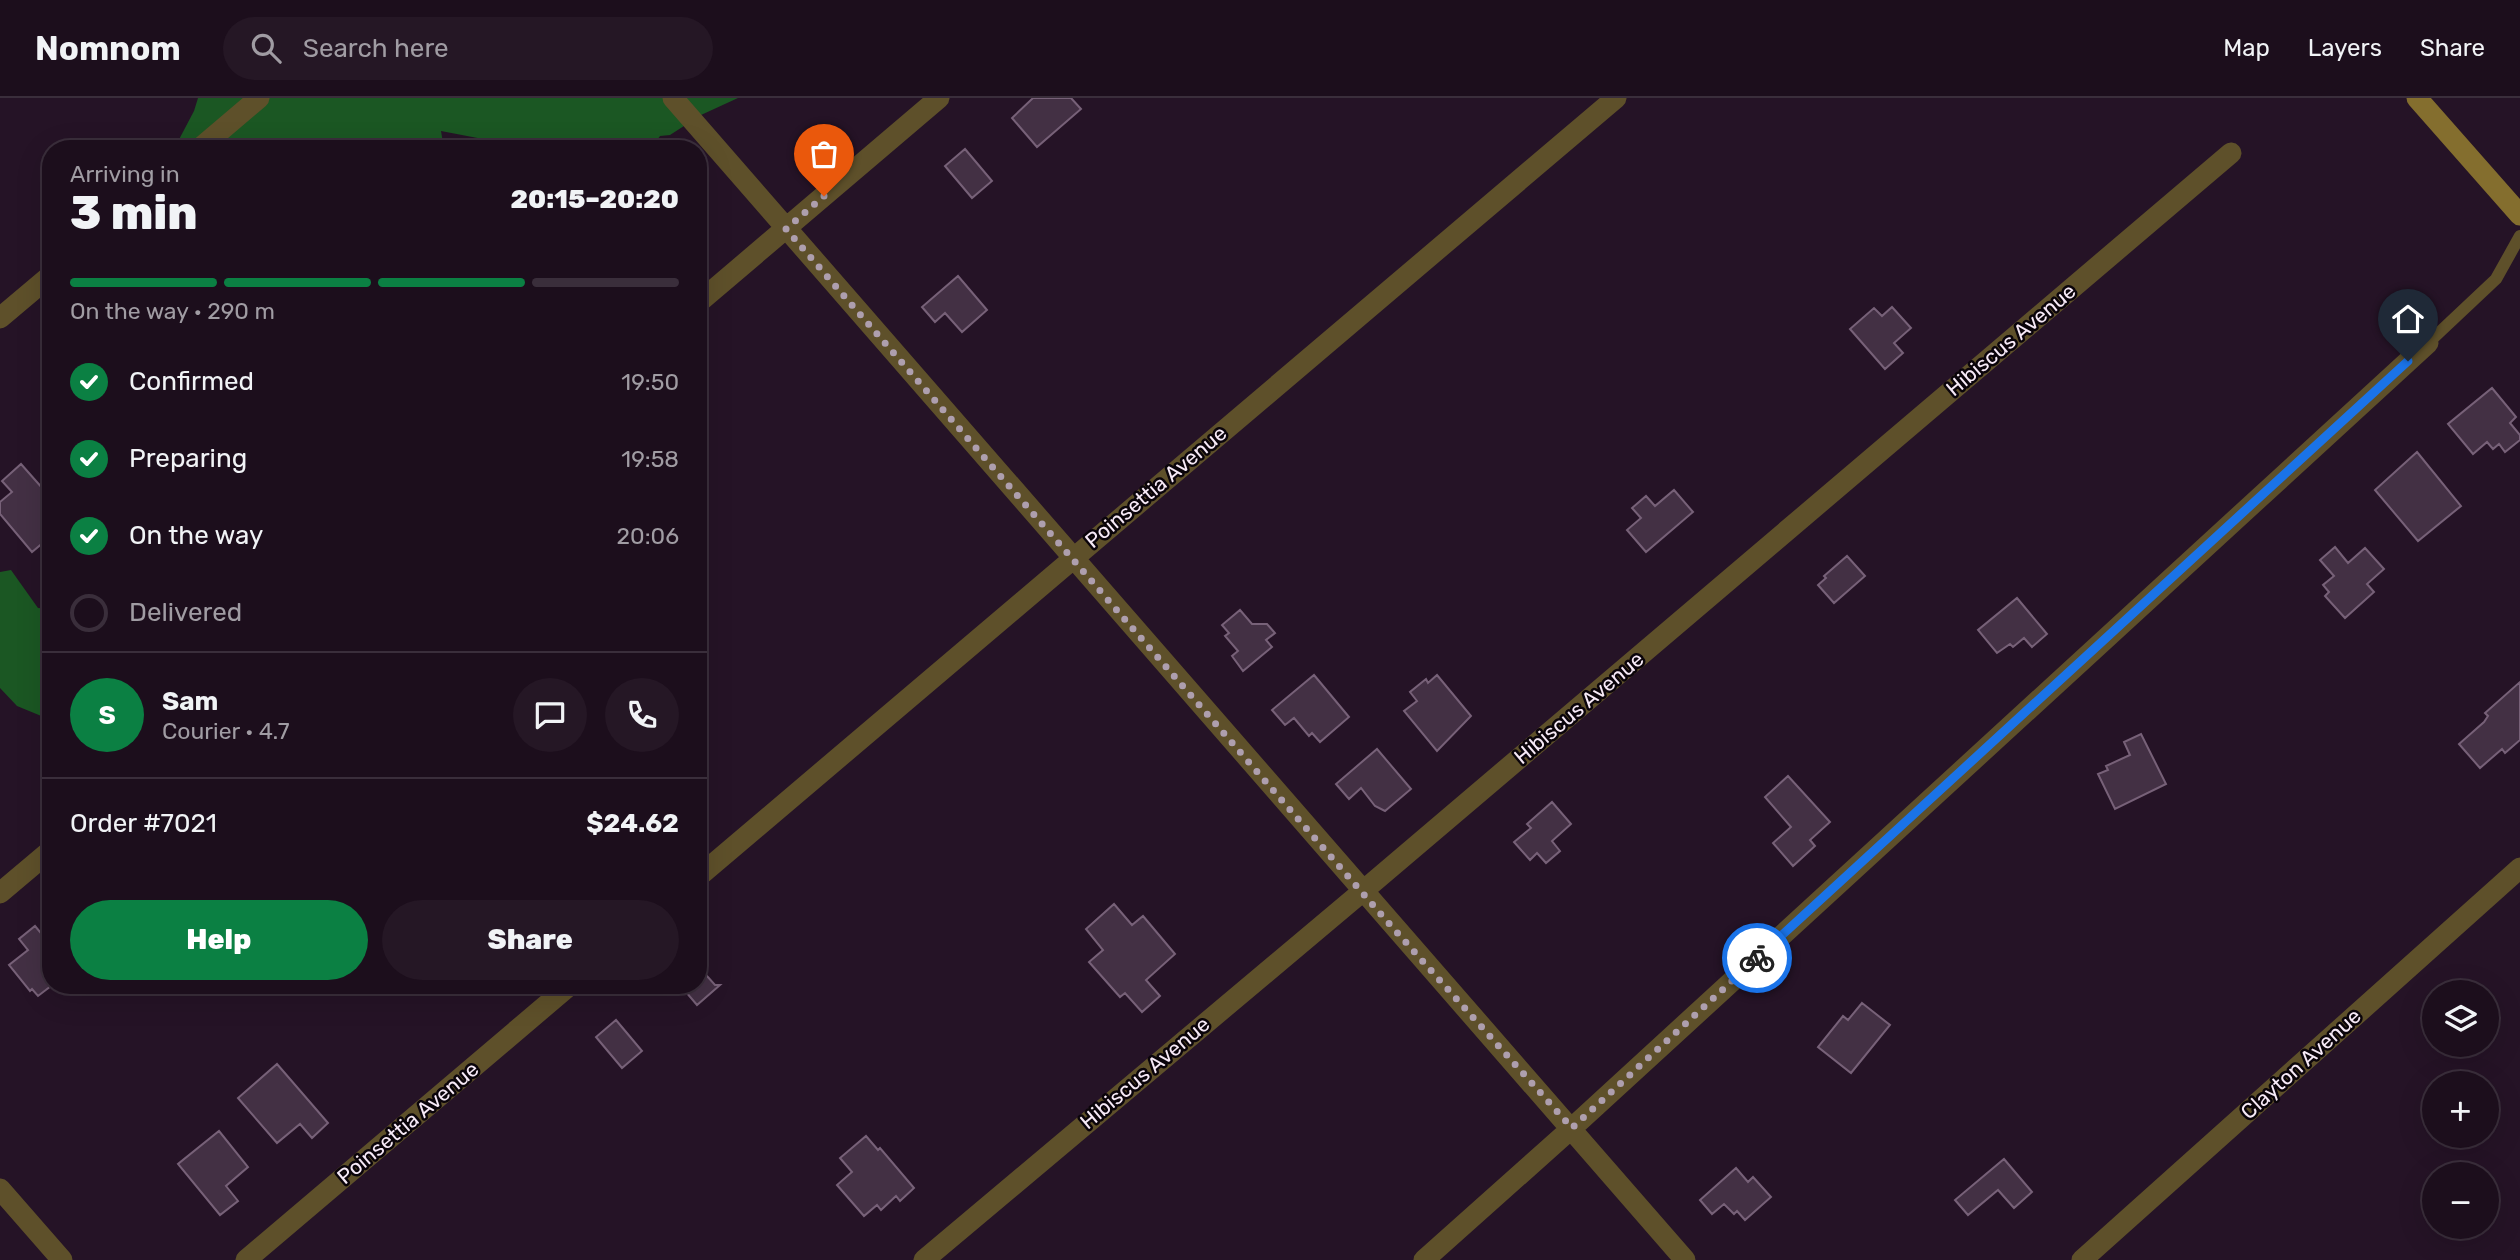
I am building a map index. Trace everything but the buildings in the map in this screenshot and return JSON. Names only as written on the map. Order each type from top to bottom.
[{"type":"street","points":[[210,140],[259,98]]},
{"type":"street","points":[[673,98],[1685,1260]]},
{"type":"street","points":[[707,295],[939,98]]},
{"type":"street","name":"Poinsettia Avenue","points":[[707,869],[1616,98]]},
{"type":"street","points":[[2417,98],[2520,215]]},
{"type":"street","name":"Hibiscus Avenue","points":[[924,1260],[1363,891],[2231,153]]},
{"type":"street","points":[[0,318],[42,283]]},
{"type":"street","points":[[1424,1260],[1572,1128],[2428,343]]},
{"type":"street","points":[[0,893],[42,858]]},
{"type":"street","name":"Clayton Avenue","points":[[2082,1260],[2520,868]]},
{"type":"street","name":"Poinsettia Avenue","points":[[246,1260],[559,994]]},
{"type":"street","points":[[0,1189],[62,1260]]},
{"type":"lane","points":[[2428,343],[2496,279],[2520,236]]},
{"type":"green space","points":[[198,98],[738,98],[701,115],[670,135],[660,136],[657,140],[488,140],[441,131],[442,140],[179,140]]},
{"type":"green space","points":[[11,570],[38,608],[42,608],[42,716],[17,706],[0,688],[0,572]]},
{"type":"way so far","points":[[824,196],[786,229],[874,327],[1385,919],[1572,1128],[1757,958]]},
{"type":"route","points":[[1757,958],[2408,361]]}]
